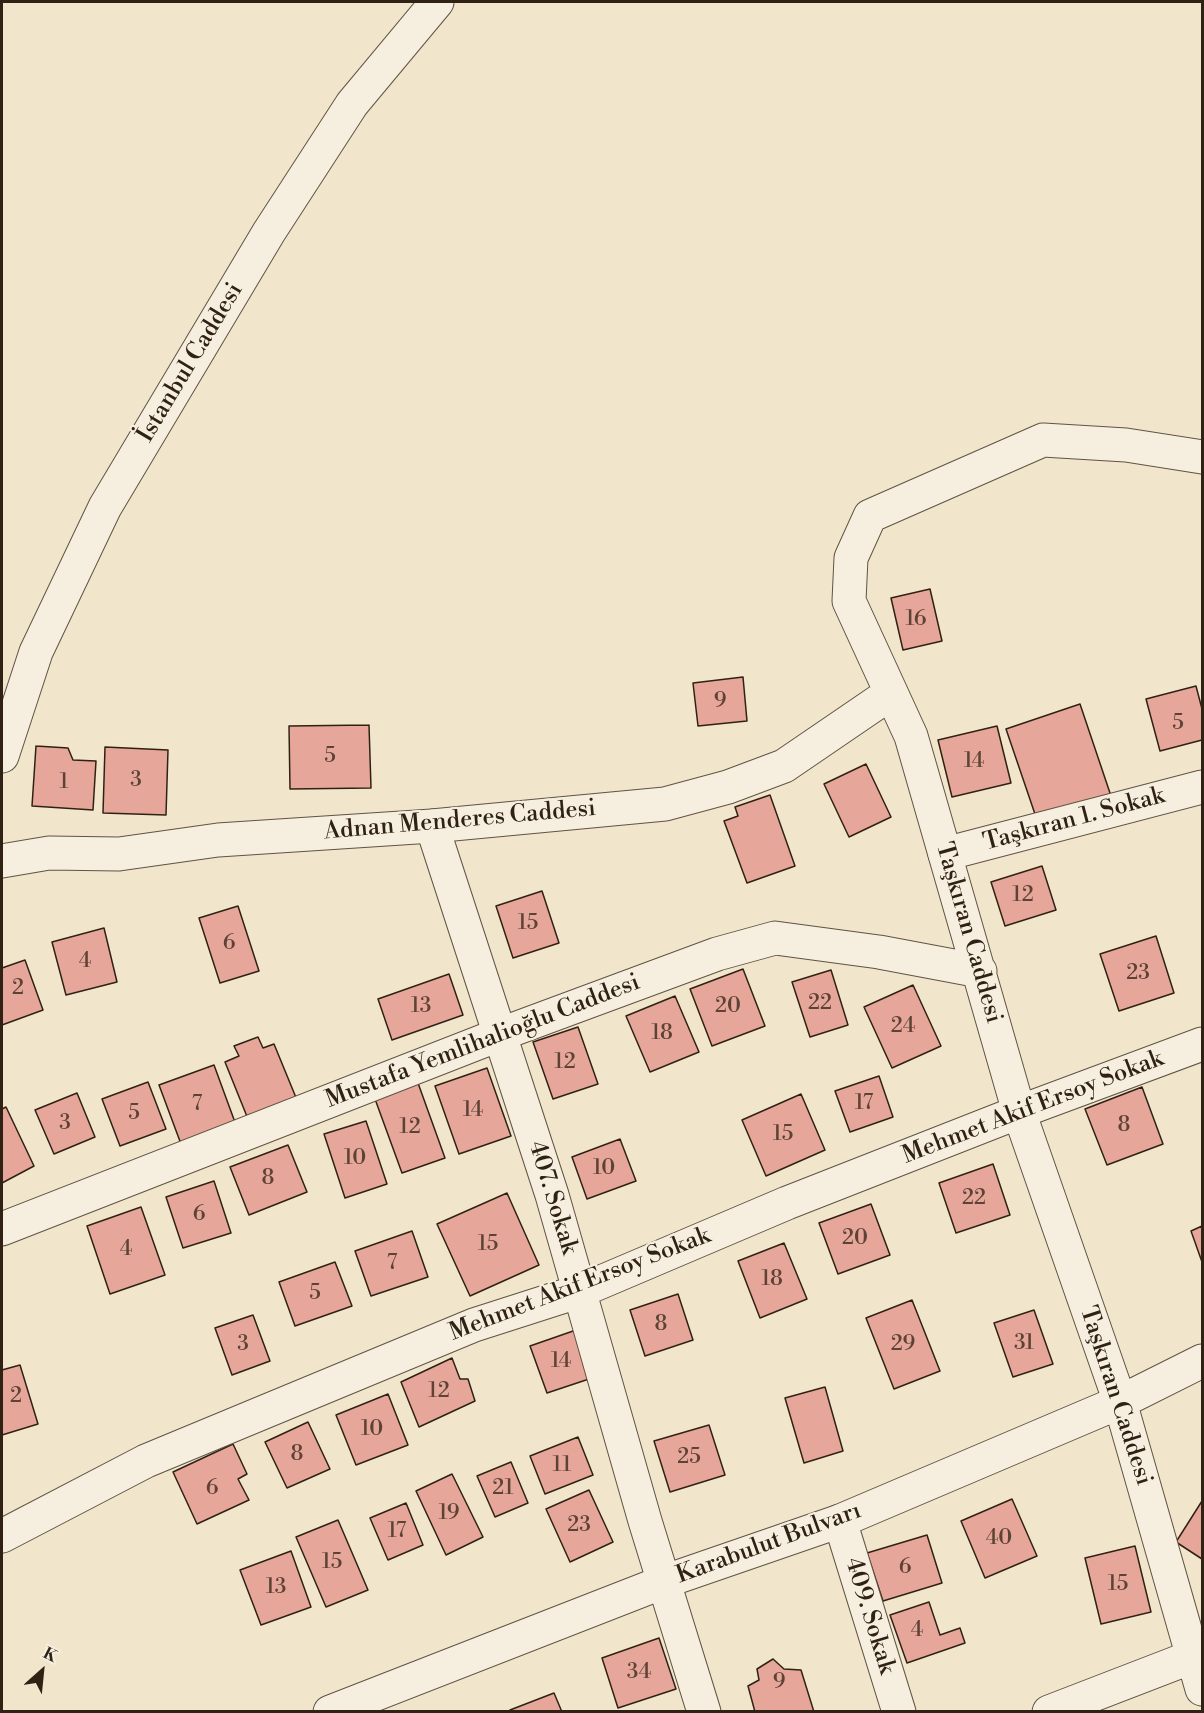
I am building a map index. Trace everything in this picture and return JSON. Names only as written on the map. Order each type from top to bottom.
[{"type":"street","name":"İstanbul Caddesi","points":[[2,756],[36,652],[105,507],[269,232],[352,104],[437,2]]},
{"type":"street","name":"Taşkıran Caddesi","points":[[1203,457],[1126,445],[1043,440],[870,516],[851,558],[849,601],[911,736],[1019,1112],[1120,1402],[1197,1655],[1203,1689]]},
{"type":"street","name":"Adnan Menderes Caddesi","points":[[2,861],[50,853],[119,854],[218,840],[432,826],[665,804],[728,787],[784,766],[891,693]]},
{"type":"street","name":"Taşkıran 1. Sokak","points":[[945,854],[1203,787]]},
{"type":"street","name":"407. Sokak","points":[[432,826],[501,1034],[580,1291],[645,1521],[666,1581],[704,1712]]},
{"type":"street","name":"Mustafa Yemlihalioğlu Caddesi","points":[[2,1229],[501,1034],[717,954],[775,938],[879,952],[980,971]]},
{"type":"street","name":"Mehmet Akif Ersoy Sokak","points":[[2,1536],[146,1461],[474,1325],[580,1291],[787,1203],[1019,1112],[1203,1044]]},
{"type":"street","name":"Karabulut Bulvarı","points":[[330,1712],[666,1581],[840,1521],[1120,1402],[1203,1361]]},
{"type":"street","name":"409. Sokak","points":[[840,1521],[899,1712]]},
{"type":"street","points":[[1049,1712],[1197,1655]]},
{"type":"building","points":[[930,589],[942,641],[903,650],[891,598]]},
{"type":"building","points":[[743,677],[747,721],[698,726],[693,683]]},
{"type":"building","points":[[1196,686],[1202,709],[1202,740],[1160,751],[1146,699]]},
{"type":"building","points":[[1080,704],[1111,796],[1037,820],[1006,729]]},
{"type":"building","points":[[369,725],[371,788],[290,789],[289,726]]},
{"type":"building","points":[[997,726],[1011,783],[952,797],[938,740]]},
{"type":"building","points":[[36,746],[68,748],[73,760],[96,761],[93,810],[32,806]]},
{"type":"building","points":[[105,747],[168,750],[166,815],[103,813]]},
{"type":"building","points":[[866,764],[891,817],[849,837],[824,784]]},
{"type":"building","points":[[770,795],[795,866],[747,883],[724,821],[738,816],[735,807]]},
{"type":"building","points":[[1042,866],[1056,910],[1005,926],[991,882]]},
{"type":"building","points":[[542,891],[559,943],[513,958],[496,906]]},
{"type":"building","points":[[238,906],[259,971],[220,983],[199,918]]},
{"type":"building","points":[[104,928],[117,982],[66,995],[52,942]]},
{"type":"building","points":[[1156,936],[1174,993],[1119,1011],[1100,954]]},
{"type":"building","points":[[25,960],[43,1010],[2,1025],[2,968]]},
{"type":"building","points":[[743,969],[765,1026],[712,1046],[690,989]]},
{"type":"building","points":[[831,970],[848,1025],[810,1037],[792,982]]},
{"type":"building","points":[[449,974],[463,1015],[392,1040],[378,999]]},
{"type":"building","points":[[913,985],[941,1046],[892,1068],[864,1007]]},
{"type":"building","points":[[675,996],[699,1052],[650,1072],[626,1016]]},
{"type":"building","points":[[578,1027],[598,1084],[553,1099],[533,1042]]},
{"type":"building","points":[[258,1037],[263,1048],[274,1044],[297,1100],[248,1119],[225,1062],[239,1056],[234,1046]]},
{"type":"building","points":[[214,1065],[236,1125],[181,1144],[159,1085]]},
{"type":"building","points":[[487,1068],[511,1136],[459,1154],[435,1086]]},
{"type":"building","points":[[879,1076],[893,1117],[850,1132],[835,1091]]},
{"type":"building","points":[[148,1082],[166,1129],[120,1146],[102,1099]]},
{"type":"building","points":[[418,1083],[445,1158],[402,1173],[375,1099]]},
{"type":"building","points":[[1142,1087],[1163,1144],[1107,1165],[1085,1109]]},
{"type":"building","points":[[77,1093],[95,1137],[54,1154],[35,1110]]},
{"type":"building","points":[[801,1094],[825,1150],[766,1176],[742,1120]]},
{"type":"building","points":[[6,1107],[34,1166],[2,1183],[2,1109]]},
{"type":"building","points":[[366,1121],[387,1184],[345,1198],[324,1134]]},
{"type":"building","points":[[620,1139],[636,1181],[587,1199],[572,1157]]},
{"type":"building","points":[[288,1145],[307,1192],[249,1215],[230,1167]]},
{"type":"building","points":[[993,1164],[1010,1215],[956,1233],[939,1183]]},
{"type":"building","points":[[214,1181],[231,1233],[183,1248],[166,1197]]},
{"type":"building","points":[[507,1193],[539,1265],[470,1296],[437,1224]]},
{"type":"building","points":[[871,1204],[890,1255],[838,1274],[819,1223]]},
{"type":"building","points":[[141,1207],[165,1275],[110,1294],[87,1226]]},
{"type":"building","points":[[1202,1226],[1202,1262],[1191,1231]]},
{"type":"building","points":[[412,1231],[428,1277],[371,1296],[355,1251]]},
{"type":"building","points":[[784,1243],[807,1299],[760,1318],[738,1261]]},
{"type":"building","points":[[335,1262],[352,1306],[295,1326],[279,1282]]},
{"type":"building","points":[[678,1294],[693,1340],[645,1356],[630,1310]]},
{"type":"building","points":[[912,1300],[940,1371],[894,1389],[866,1318]]},
{"type":"building","points":[[1034,1310],[1053,1364],[1013,1377],[994,1323]]},
{"type":"building","points":[[253,1315],[270,1361],[232,1375],[215,1328]]},
{"type":"building","points":[[576,1330],[592,1378],[547,1393],[530,1346]]},
{"type":"building","points":[[452,1358],[460,1379],[468,1379],[475,1401],[419,1427],[401,1382]]},
{"type":"building","points":[[20,1365],[38,1424],[2,1435],[2,1370]]},
{"type":"building","points":[[825,1387],[843,1451],[804,1463],[785,1398]]},
{"type":"building","points":[[388,1394],[408,1445],[356,1465],[336,1415]]},
{"type":"building","points":[[308,1422],[330,1469],[287,1488],[265,1442]]},
{"type":"building","points":[[709,1425],[725,1475],[670,1492],[654,1441]]},
{"type":"building","points":[[578,1437],[593,1475],[545,1494],[530,1456]]},
{"type":"building","points":[[233,1444],[247,1474],[238,1479],[249,1500],[197,1524],[173,1472]]},
{"type":"building","points":[[511,1462],[528,1503],[495,1517],[477,1476]]},
{"type":"building","points":[[452,1474],[483,1537],[446,1555],[416,1491]]},
{"type":"building","points":[[589,1490],[613,1542],[570,1562],[546,1509]]},
{"type":"building","points":[[1012,1499],[1037,1556],[985,1578],[961,1521]]},
{"type":"building","points":[[1202,1501],[1202,1559],[1176,1542]]},
{"type":"building","points":[[406,1503],[423,1545],[388,1560],[370,1518]]},
{"type":"building","points":[[338,1520],[368,1590],[326,1607],[296,1537]]},
{"type":"building","points":[[927,1535],[942,1583],[883,1601],[867,1553]]},
{"type":"building","points":[[1135,1546],[1151,1612],[1101,1624],[1085,1558]]},
{"type":"building","points":[[291,1551],[311,1607],[261,1625],[240,1570]]},
{"type":"building","points":[[929,1602],[940,1635],[960,1628],[965,1643],[907,1663],[890,1615]]},
{"type":"building","points":[[659,1638],[676,1689],[618,1708],[602,1658]]},
{"type":"building","points":[[773,1659],[784,1669],[801,1670],[814,1712],[755,1712],[748,1686],[759,1680],[757,1669]]},
{"type":"building","points":[[554,1693],[562,1712],[510,1712],[510,1710]]}]
